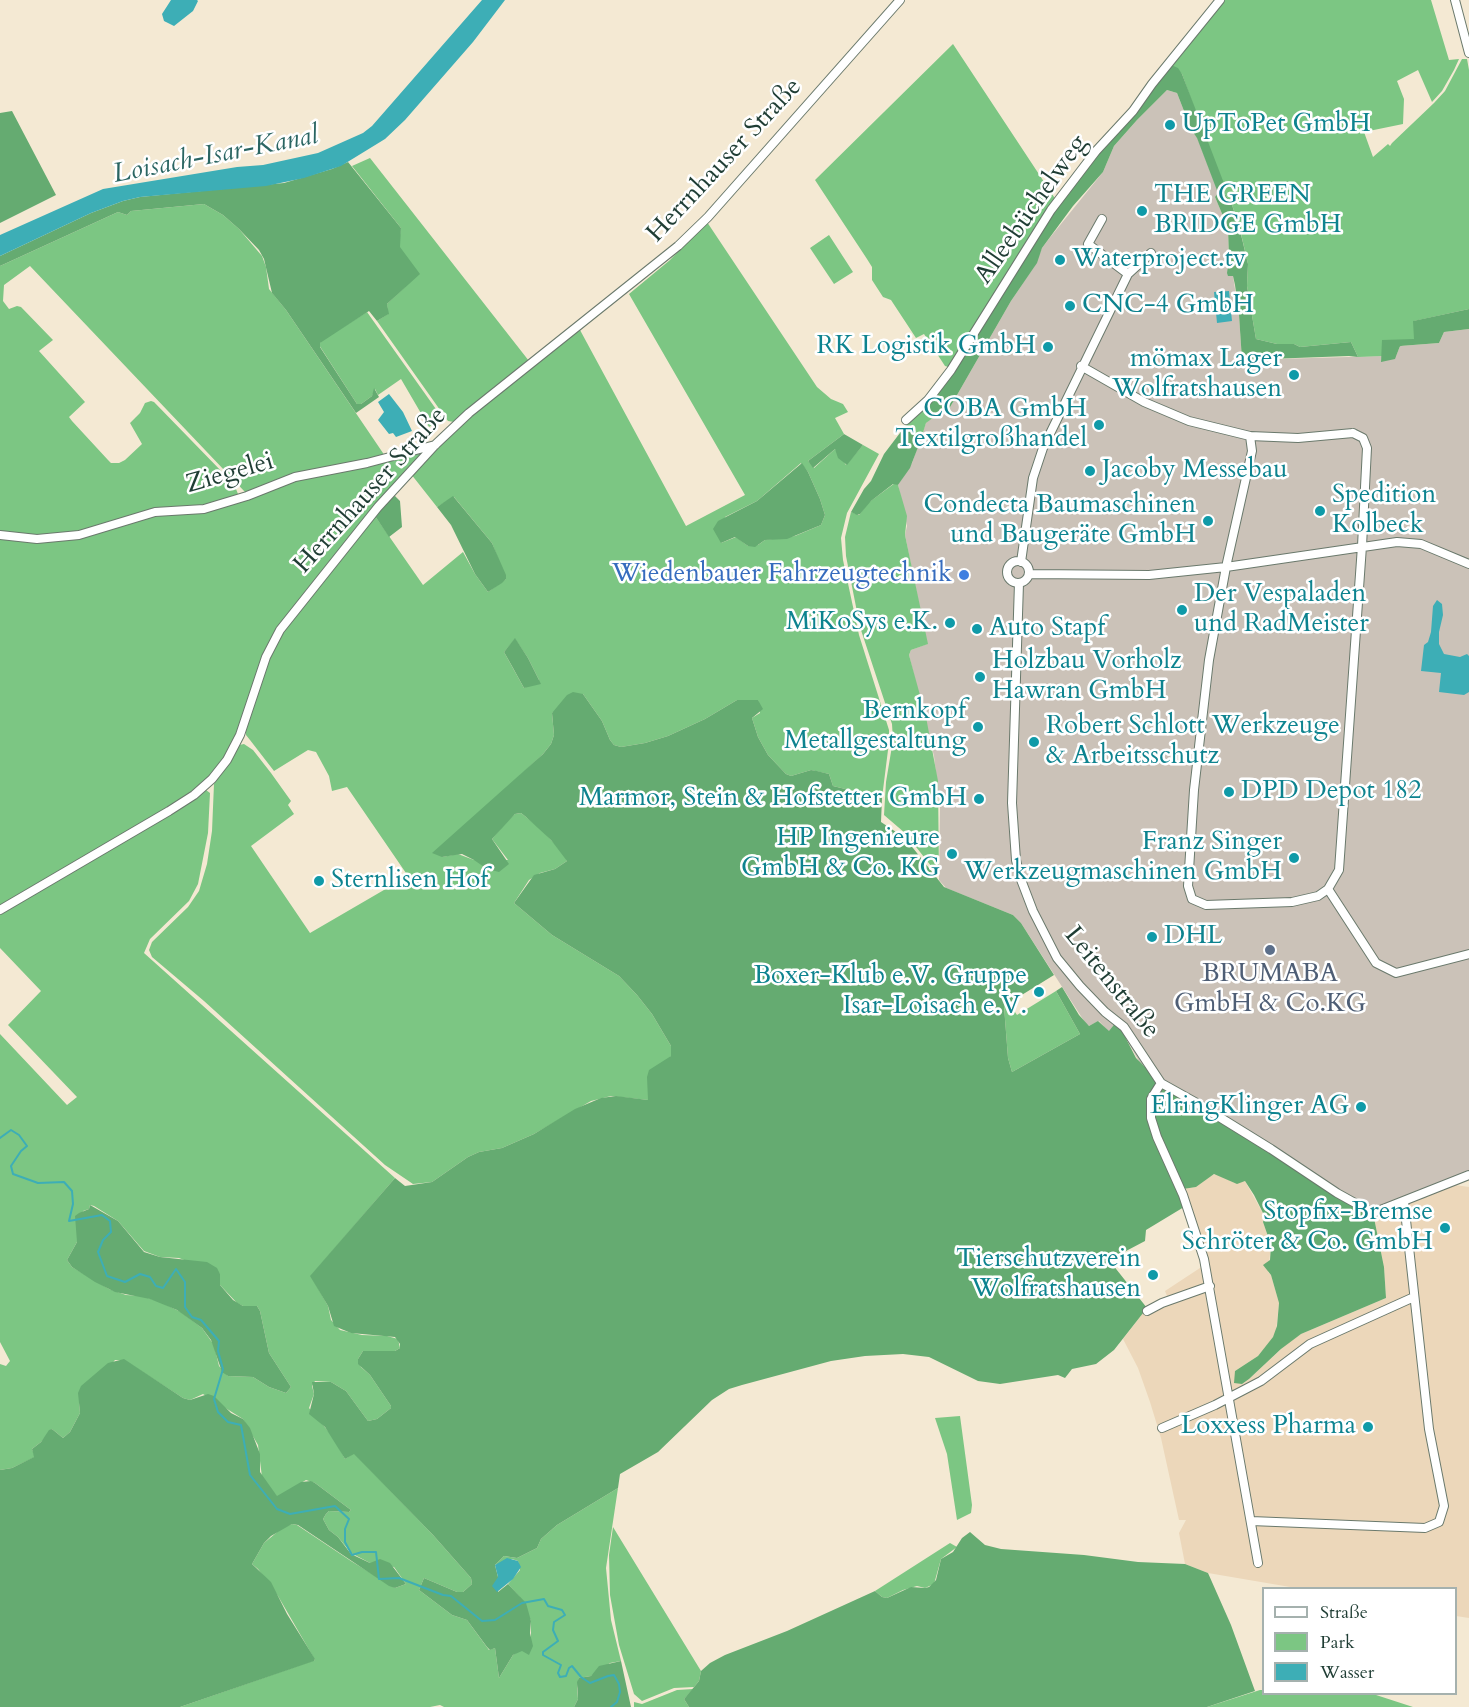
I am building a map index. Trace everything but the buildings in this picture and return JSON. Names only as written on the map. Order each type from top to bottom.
[{"type":"street","name":"Herrnhauser Straße","points":[[0,910],[169,811],[212,780],[227,760],[240,735],[266,657],[280,630],[357,531],[435,445],[469,413],[678,246],[708,217],[900,0]]},
{"type":"street","name":"Alleebüchelweg","points":[[906,420],[928,400],[951,370],[1057,202],[1096,151],[1133,111],[1220,0]]},
{"type":"street","points":[[1455,0],[1469,53]]},
{"type":"street","points":[[1102,219],[1085,247],[1128,274]]},
{"type":"street","points":[[1021,562],[1033,478],[1043,448],[1128,274],[1151,253]]},
{"type":"street","points":[[1082,366],[1144,402],[1189,421],[1250,436],[1298,438],[1353,433],[1363,438],[1367,448],[1339,870],[1328,889],[1318,896],[1292,902],[1206,906],[1192,899],[1188,886],[1194,790],[1209,660],[1226,567],[1252,451],[1250,436]]},
{"type":"street","name":"Ziegelei","points":[[0,535],[37,539],[79,535],[155,512],[204,509],[247,496],[295,477],[367,463],[435,445]]},
{"type":"street","points":[[1029,574],[1149,575],[1226,567],[1397,542],[1421,544],[1469,564]]},
{"type":"street","points":[[1014,562],[1021,562],[1028,568],[1029,574],[1019,583],[1010,579],[1008,569],[1014,562]]},
{"type":"street","name":"Leitenstraße","points":[[1019,583],[1012,802],[1018,868],[1039,926],[1057,958],[1105,1012],[1124,1027],[1161,1083],[1373,1214],[1469,1176]]},
{"type":"street","points":[[1328,889],[1376,963],[1396,973],[1469,954]]},
{"type":"street","points":[[1161,1083],[1151,1098],[1151,1118],[1183,1195],[1202,1252],[1258,1563]]},
{"type":"street","points":[[1251,1521],[1425,1528],[1439,1522],[1444,1506],[1429,1429],[1404,1202]]},
{"type":"street","points":[[1147,1311],[1162,1303],[1209,1286]]},
{"type":"street","points":[[1162,1428],[1261,1381],[1310,1344],[1414,1297]]},
{"type":"shaded area","points":[[1167,90],[1177,93],[1219,194],[1215,197],[1228,228],[1229,266],[1233,276],[1239,315],[1242,360],[1382,356],[1381,361],[1396,356],[1400,346],[1439,343],[1444,332],[1469,329],[1469,1170],[1425,1198],[1366,1210],[1195,1102],[1140,1063],[1117,1021],[1109,1032],[1099,1021],[1089,1026],[1086,1024],[1021,923],[1013,915],[946,888],[939,880],[940,808],[934,756],[909,655],[911,650],[927,644],[905,535],[907,526],[898,485],[912,463],[926,423],[929,419],[949,409],[1011,301],[1034,267],[1042,248],[1103,172],[1114,146]]},
{"type":"shaded area","points":[[1216,1174],[1235,1183],[1245,1181],[1265,1217],[1263,1222],[1271,1245],[1268,1272],[1271,1275],[1279,1303],[1276,1332],[1258,1356],[1235,1371],[1242,1384],[1301,1334],[1386,1298],[1384,1267],[1373,1213],[1448,1184],[1469,1187],[1469,1618],[1457,1616],[1457,1587],[1290,1587],[1208,1573],[1185,1564],[1179,1533],[1186,1520],[1179,1520],[1161,1438],[1150,1402],[1138,1368],[1123,1339],[1147,1308],[1167,1296],[1165,1291],[1203,1266],[1183,1189],[1196,1187]]},
{"type":"green space","points":[[1223,0],[1431,0],[1449,60],[1459,59],[1454,70],[1442,91],[1432,102],[1418,70],[1397,81],[1404,99],[1403,124],[1364,132],[1373,157],[1388,144],[1390,146],[1434,103],[1445,91],[1462,59],[1467,59],[1469,70],[1469,309],[1414,321],[1414,339],[1382,356],[1358,357],[1351,342],[1300,347],[1294,344],[1277,344],[1256,339],[1247,286],[1248,264],[1239,225],[1232,205],[1225,194],[1182,74],[1169,64]]},
{"type":"green space","points":[[953,44],[1056,200],[952,368],[945,366],[924,334],[916,338],[891,300],[883,297],[872,280],[872,267],[815,180]]},
{"type":"green space","points":[[1169,64],[1178,68],[1182,74],[1225,186],[1225,194],[1232,205],[1239,226],[1248,264],[1247,286],[1256,339],[1277,344],[1294,344],[1300,347],[1351,342],[1358,357],[1242,360],[1235,285],[1233,276],[1228,276],[1227,273],[1228,228],[1215,197],[1218,193],[1197,138],[1191,129],[1177,93],[1167,90],[1114,146],[1103,172],[1073,206],[1042,248],[1037,263],[1011,301],[949,409],[934,417],[926,406],[957,366],[1055,208]]},
{"type":"green space","points":[[12,111],[56,195],[0,223],[0,113]]},
{"type":"green space","points":[[370,158],[529,361],[454,422],[448,421],[377,321],[388,314],[387,304],[405,287],[399,242],[401,228],[352,166]]},
{"type":"green space","points":[[348,162],[401,228],[400,247],[420,274],[387,304],[389,314],[377,321],[369,311],[320,343],[320,347],[357,404],[361,404],[372,396],[374,388],[379,397],[356,413],[272,293],[264,259],[259,250],[223,215],[204,204],[131,211],[127,215],[118,212],[0,266],[0,256],[91,213],[123,201],[140,197],[284,183]]},
{"type":"green space","points":[[204,204],[223,215],[239,229],[262,256],[269,289],[286,310],[385,456],[249,493],[245,492],[30,266],[4,285],[3,301],[9,309],[21,307],[53,340],[39,351],[85,402],[69,417],[72,421],[111,463],[119,463],[142,444],[130,423],[140,413],[145,403],[154,402],[226,476],[238,494],[237,497],[157,511],[78,533],[36,537],[0,532],[0,266],[118,212],[127,215],[131,211]]},
{"type":"green space","points":[[707,222],[817,387],[831,399],[843,404],[848,412],[835,418],[844,434],[808,461],[814,468],[835,449],[846,465],[863,445],[879,454],[847,513],[841,538],[843,560],[859,635],[889,730],[882,798],[833,786],[829,774],[811,770],[791,776],[786,774],[768,755],[758,737],[752,718],[760,713],[758,700],[737,700],[705,719],[668,736],[621,747],[614,745],[610,740],[602,721],[583,694],[552,713],[554,735],[551,744],[497,797],[442,857],[458,854],[474,860],[508,860],[492,839],[515,814],[521,813],[541,829],[565,855],[567,861],[529,880],[514,903],[552,935],[619,976],[652,1014],[671,1046],[671,1056],[648,1100],[611,1096],[591,1101],[534,1134],[502,1148],[479,1152],[468,1157],[432,1182],[413,1184],[385,1165],[204,1001],[152,957],[149,950],[152,942],[188,907],[199,891],[207,864],[212,831],[214,784],[239,745],[244,744],[253,750],[291,801],[288,805],[294,814],[251,846],[310,933],[408,876],[347,787],[332,791],[329,776],[316,752],[308,750],[274,771],[246,735],[265,667],[283,631],[375,516],[423,585],[463,552],[488,592],[506,579],[492,543],[454,497],[437,507],[411,474],[457,429],[516,379],[580,330],[686,526],[745,495],[629,294],[670,260]],"holes":[[[801,463],[808,472],[820,499],[825,515],[821,525],[795,536],[765,540],[758,545],[748,546],[736,537],[721,543],[725,517],[757,501]],[[515,639],[539,680],[524,688],[504,652]]]},
{"type":"green space","points":[[829,235],[853,272],[834,284],[810,248]]},
{"type":"green space","points":[[1469,309],[1469,329],[1444,332],[1439,343],[1400,346],[1395,359],[1381,362],[1382,340],[1414,339],[1413,321]]},
{"type":"green space","points":[[367,312],[443,419],[429,427],[401,379],[378,395],[375,389],[372,396],[361,404],[357,404],[319,345],[321,341]]},
{"type":"green space","points":[[926,406],[934,417],[926,423],[920,442],[906,425]]},
{"type":"green space","points":[[906,425],[920,442],[910,468],[898,485],[893,484],[871,501],[860,514],[851,512],[871,481],[884,454]]},
{"type":"green space","points":[[844,434],[863,445],[847,465],[838,458],[835,449],[813,468],[808,461]]},
{"type":"green space","points":[[421,452],[421,455],[307,589],[280,625],[244,719],[228,753],[210,778],[168,808],[0,906],[0,538],[42,542],[71,539],[146,518],[195,511],[299,479]]},
{"type":"green space","points":[[802,463],[820,499],[825,515],[821,525],[787,539],[765,540],[755,547],[748,546],[735,537],[721,543],[713,529],[718,521],[757,501]]},
{"type":"green space","points":[[895,483],[898,485],[907,516],[905,535],[928,644],[911,650],[909,655],[926,717],[938,781],[939,876],[905,833],[884,815],[886,782],[893,740],[892,724],[860,627],[846,556],[845,537],[851,512],[859,515],[868,503]]},
{"type":"green space","points":[[395,496],[400,501],[402,527],[389,537],[375,516]]},
{"type":"green space","points":[[453,496],[492,543],[506,575],[502,583],[488,592],[475,574],[451,525],[437,507]]},
{"type":"green space","points":[[515,638],[541,684],[524,688],[504,652]]},
{"type":"green space","points":[[573,692],[583,694],[602,721],[610,740],[614,745],[621,747],[668,736],[705,719],[737,700],[758,700],[763,709],[752,718],[758,737],[768,755],[786,774],[791,776],[811,770],[829,774],[833,786],[882,798],[881,822],[905,838],[944,887],[1013,915],[1021,923],[1054,975],[1004,1006],[1008,1058],[1012,1072],[1080,1034],[1056,991],[1062,987],[1079,1015],[1089,1026],[1098,1021],[1109,1031],[1117,1021],[1136,1058],[1161,1083],[1373,1213],[1384,1267],[1386,1298],[1301,1334],[1249,1379],[1242,1384],[1234,1383],[1235,1371],[1258,1356],[1273,1337],[1277,1326],[1279,1303],[1271,1275],[1263,1265],[1270,1260],[1271,1245],[1263,1222],[1265,1217],[1254,1195],[1245,1181],[1237,1184],[1214,1174],[1196,1187],[1183,1189],[1184,1207],[1146,1230],[1145,1241],[1109,1260],[1147,1308],[1114,1350],[1096,1364],[1072,1369],[1065,1378],[1058,1375],[1000,1384],[978,1381],[929,1357],[903,1354],[865,1356],[831,1361],[742,1385],[729,1389],[712,1400],[658,1452],[620,1474],[618,1488],[557,1525],[541,1539],[537,1548],[517,1558],[504,1556],[495,1565],[498,1592],[508,1584],[526,1603],[531,1621],[530,1633],[533,1646],[529,1655],[522,1651],[513,1655],[499,1678],[495,1648],[490,1650],[487,1647],[467,1620],[452,1615],[419,1590],[424,1578],[457,1592],[463,1592],[472,1584],[471,1578],[433,1535],[354,1454],[345,1459],[325,1427],[309,1414],[314,1394],[312,1382],[331,1382],[346,1391],[368,1421],[377,1419],[391,1406],[370,1375],[358,1364],[358,1359],[363,1351],[395,1351],[400,1348],[395,1337],[351,1333],[334,1326],[328,1306],[310,1276],[395,1178],[405,1186],[432,1182],[468,1157],[479,1152],[502,1148],[534,1134],[575,1109],[601,1098],[616,1096],[648,1100],[649,1070],[671,1056],[671,1046],[652,1014],[619,976],[552,935],[514,903],[534,875],[555,869],[567,861],[551,840],[526,817],[521,813],[515,814],[492,839],[509,864],[499,872],[487,869],[462,854],[442,857],[432,853],[543,754],[551,744],[554,735],[552,713],[567,695]]},
{"type":"green space","points":[[206,790],[210,793],[208,833],[198,884],[189,901],[150,939],[144,953],[395,1178],[311,1276],[328,1306],[331,1320],[340,1330],[398,1339],[400,1348],[395,1351],[363,1351],[358,1359],[361,1367],[370,1375],[391,1408],[377,1419],[368,1421],[346,1391],[331,1382],[315,1381],[312,1386],[314,1394],[309,1408],[333,1437],[345,1459],[354,1453],[471,1578],[472,1584],[463,1592],[457,1592],[424,1578],[419,1590],[452,1615],[467,1620],[489,1650],[495,1648],[499,1678],[513,1655],[519,1651],[526,1651],[531,1636],[531,1621],[519,1596],[508,1584],[520,1570],[518,1561],[512,1559],[495,1565],[504,1556],[517,1558],[537,1548],[541,1539],[557,1525],[618,1488],[606,1568],[611,1620],[621,1661],[610,1663],[591,1676],[579,1678],[578,1699],[574,1707],[444,1707],[440,1705],[430,1707],[180,1707],[315,1660],[278,1596],[252,1564],[264,1543],[282,1528],[292,1524],[297,1525],[395,1588],[406,1584],[394,1567],[370,1563],[351,1553],[329,1530],[323,1519],[329,1511],[349,1512],[351,1510],[315,1483],[306,1480],[277,1497],[262,1477],[258,1445],[243,1419],[203,1394],[190,1400],[183,1398],[124,1360],[115,1360],[79,1402],[80,1413],[70,1432],[63,1438],[52,1429],[32,1449],[35,1457],[12,1468],[0,1470],[0,1364],[6,1366],[10,1361],[0,1342],[0,1034],[67,1105],[77,1097],[8,1025],[41,991],[0,948],[0,913]],"holes":[[[90,1205],[118,1221],[144,1251],[160,1257],[179,1258],[220,1274],[220,1285],[237,1303],[243,1306],[257,1306],[269,1353],[291,1387],[286,1393],[269,1387],[253,1377],[228,1376],[219,1366],[214,1345],[202,1328],[181,1312],[158,1301],[109,1289],[72,1267],[67,1260],[77,1242],[83,1211],[89,1209]]]},
{"type":"green space","points":[[1056,991],[1080,1034],[1012,1072],[1008,1058],[1004,1006],[1009,1003],[1017,1015]]},
{"type":"green space","points":[[90,1205],[118,1221],[144,1252],[160,1257],[207,1262],[217,1268],[220,1274],[220,1285],[233,1300],[243,1306],[257,1306],[269,1353],[291,1387],[286,1393],[269,1387],[253,1377],[228,1376],[222,1372],[211,1340],[202,1328],[177,1310],[150,1299],[115,1292],[72,1267],[67,1260],[77,1242],[75,1216],[89,1209]]},
{"type":"green space","points":[[124,1359],[183,1398],[190,1400],[208,1394],[214,1396],[231,1413],[243,1419],[250,1428],[260,1454],[260,1472],[277,1496],[301,1482],[315,1483],[351,1510],[349,1512],[329,1511],[323,1519],[329,1530],[338,1537],[351,1554],[370,1563],[380,1559],[390,1563],[406,1584],[395,1588],[389,1586],[298,1525],[292,1524],[271,1536],[264,1543],[252,1564],[271,1582],[287,1614],[315,1659],[314,1661],[180,1707],[0,1707],[0,1470],[12,1468],[34,1457],[32,1449],[41,1442],[49,1430],[52,1429],[63,1438],[70,1432],[80,1413],[78,1393],[81,1386],[108,1363]]},
{"type":"green space","points":[[960,1416],[972,1505],[971,1513],[957,1520],[947,1454],[935,1418]]},
{"type":"green space","points":[[613,1527],[701,1671],[699,1681],[694,1687],[674,1688],[642,1701],[634,1694],[619,1645],[610,1595],[609,1555]]},
{"type":"green space","points":[[970,1532],[985,1545],[1001,1549],[1084,1555],[1138,1562],[1185,1564],[1208,1573],[1231,1625],[1255,1691],[1207,1707],[689,1707],[684,1699],[699,1681],[701,1671],[725,1655],[787,1631],[875,1591],[887,1598],[911,1587],[929,1587],[936,1580],[941,1559],[953,1552],[962,1538]]},
{"type":"green space","points":[[950,1543],[957,1547],[941,1559],[934,1584],[925,1588],[917,1586],[903,1590],[887,1598],[875,1591]]},
{"type":"green space","points":[[621,1661],[631,1707],[574,1707],[578,1699],[577,1682],[579,1678],[591,1676],[599,1666]]},
{"type":"green space","points":[[693,1689],[684,1699],[689,1707],[634,1707],[634,1702],[642,1704],[677,1690]]},
{"type":"green space","points":[[1262,1690],[1262,1695],[1376,1695],[1413,1707],[1207,1707]]},
{"type":"water","points":[[171,0],[198,1],[193,11],[174,26],[164,21],[162,14]]},
{"type":"water","points":[[482,0],[505,0],[473,42],[405,120],[385,139],[341,166],[304,178],[266,186],[140,197],[123,201],[91,213],[0,256],[0,235],[103,189],[237,167],[263,165],[318,153],[363,133],[372,126]]},
{"type":"water","points":[[1229,291],[1232,321],[1217,323],[1214,292]]},
{"type":"water","points":[[389,394],[403,412],[412,431],[396,437],[393,433],[389,434],[378,420],[384,412],[378,402]]},
{"type":"water","points":[[1437,600],[1442,604],[1443,615],[1439,644],[1444,654],[1460,657],[1467,654],[1469,656],[1469,692],[1464,695],[1439,692],[1441,673],[1421,671],[1424,645],[1428,642],[1431,632],[1433,606]]},
{"type":"water","points":[[507,1558],[518,1561],[521,1567],[513,1579],[497,1592],[492,1586],[498,1577],[495,1565]]},
{"type":"waterway","points":[[0,1138],[11,1130],[19,1135],[27,1146],[11,1166],[13,1174],[38,1183],[64,1182],[72,1191],[73,1204],[69,1221],[102,1215],[110,1221],[111,1232],[103,1240],[98,1252],[107,1276],[125,1282],[140,1274],[150,1277],[156,1286],[163,1288],[176,1269],[185,1282],[185,1307],[192,1317],[201,1320],[219,1341],[218,1351],[223,1369],[214,1399],[218,1412],[228,1422],[241,1425],[250,1475],[277,1509],[290,1514],[335,1506],[349,1519],[345,1529],[345,1542],[352,1555],[376,1552],[379,1579],[399,1578],[451,1596],[482,1621],[495,1620],[522,1603],[544,1599],[548,1606],[562,1610],[565,1615],[554,1622],[553,1630],[558,1641],[543,1652],[543,1655],[561,1665],[558,1673],[560,1677],[566,1676],[572,1666],[581,1677],[590,1683],[614,1675],[620,1692],[617,1702],[611,1707]]},
{"type":"place","name":"UpToPet GmbH","points":[[1170,125]]},
{"type":"place","name":"THE GREEN BRIDGE GmbH","points":[[1142,211]]},
{"type":"place","name":"Waterproject.tv","points":[[1060,260]]},
{"type":"place","name":"CNC-4 GmbH","points":[[1070,306]]},
{"type":"place","name":"RK Logistik GmbH","points":[[1048,347]]},
{"type":"place","name":"mömax Lager Wolfratshausen","points":[[1294,375]]},
{"type":"place","name":"COBA GmbH Textilgroßhandel","points":[[1099,425]]},
{"type":"place","name":"Jacoby Messebau","points":[[1090,471]]},
{"type":"place","name":"Spedition Kolbeck","points":[[1320,511]]},
{"type":"place","name":"Condecta Baumaschinen und Baugeräte GmbH","points":[[1208,521]]},
{"type":"place","name":"Wiedenbauer Fahrzeugtechnik","points":[[964,575]]},
{"type":"place","name":"Der Vespaladen und RadMeister","points":[[1182,610]]},
{"type":"place","name":"MiKoSys e.K.","points":[[950,623]]},
{"type":"place","name":"Auto Stapf","points":[[977,629]]},
{"type":"place","name":"Holzbau Vorholz Hawran GmbH","points":[[980,677]]},
{"type":"place","name":"Bernkopf Metallgestaltung","points":[[978,727]]},
{"type":"place","name":"Robert Schlott Werkzeuge & Arbeitsschutz","points":[[1034,742]]},
{"type":"place","name":"DPD Depot 182","points":[[1229,792]]},
{"type":"place","name":"Marmor, Stein & Hofstetter GmbH","points":[[979,799]]},
{"type":"place","name":"HP Ingenieure GmbH & Co. KG","points":[[952,854]]},
{"type":"place","name":"Franz Singer Werkzeugmaschinen GmbH","points":[[1294,858]]},
{"type":"place","name":"Sternlisen Hof","points":[[319,881]]},
{"type":"place","name":"DHL","points":[[1152,937]]},
{"type":"place","name":"BRUMABA GmbH & Co.KG","points":[[1270,950]]},
{"type":"place","name":"Boxer-Klub e.V. Gruppe Isar-Loisach e.V.","points":[[1039,992]]},
{"type":"place","name":"ElringKlinger AG","points":[[1361,1107]]},
{"type":"place","name":"Stopfix-Bremse Schröter & Co. GmbH","points":[[1445,1228]]},
{"type":"place","name":"Tierschutzverein Wolfratshausen","points":[[1153,1275]]},
{"type":"place","name":"Loxxess Pharma","points":[[1368,1427]]},
{"type":"water label","name":"Loisach-Isar-Kanal","points":[[216,156]]}]
